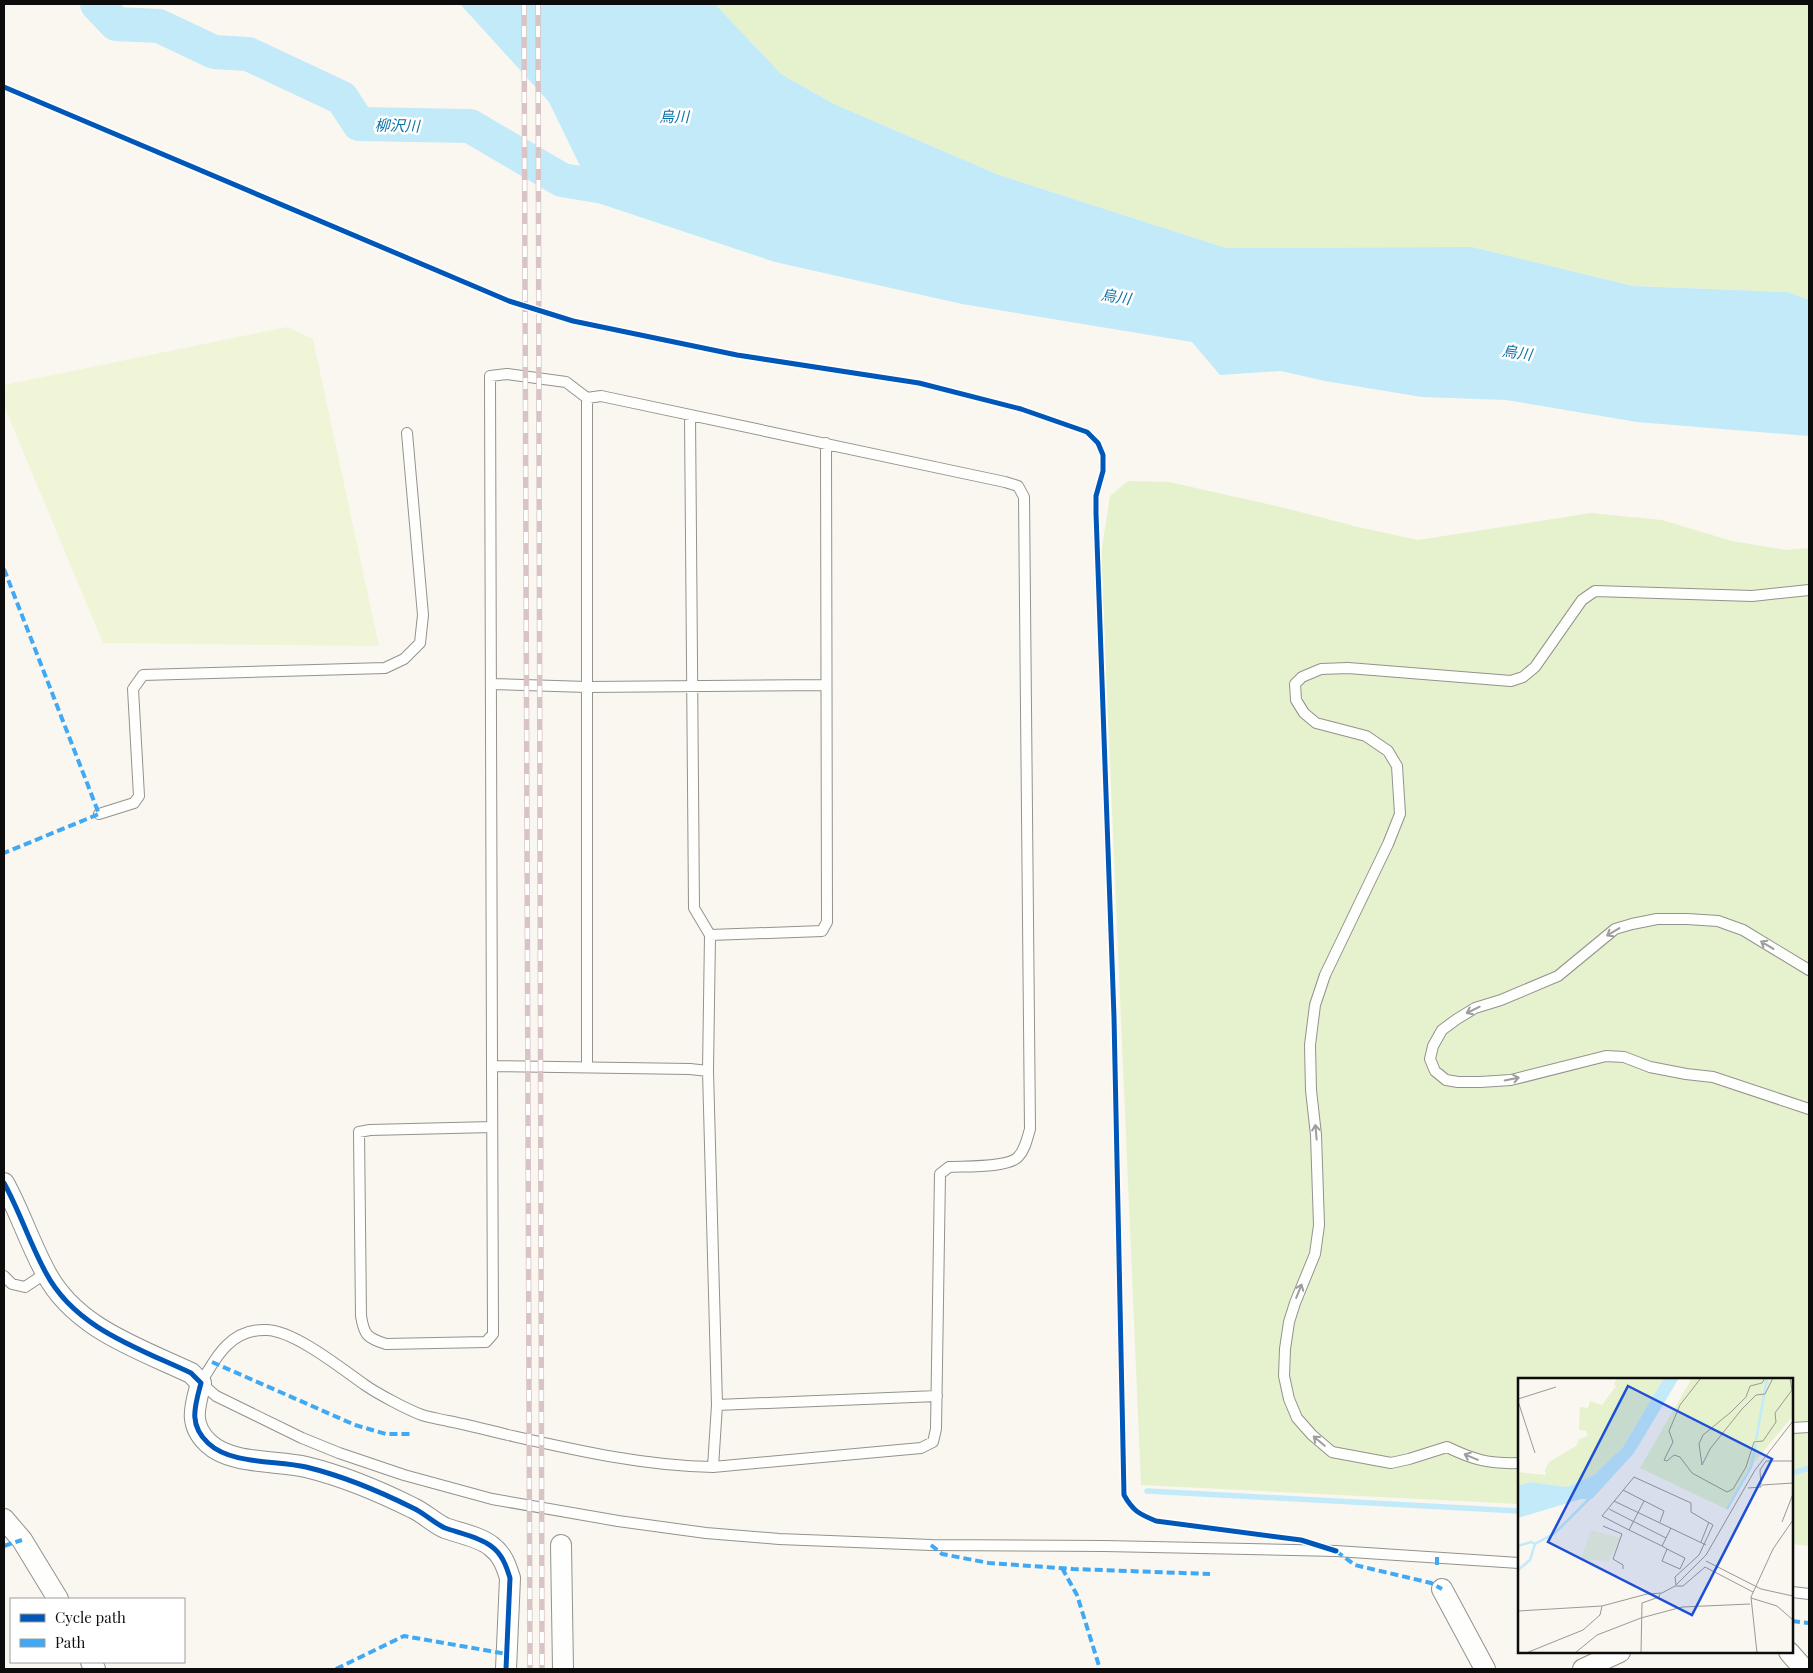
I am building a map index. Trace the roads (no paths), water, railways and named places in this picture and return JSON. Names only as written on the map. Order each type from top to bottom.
[{"type":"street","points":[[4,1183],[16,1204],[46,1274],[59,1294],[70,1306],[95,1326],[191,1373],[201,1383],[194,1412],[195,1424],[208,1444],[222,1452],[240,1458],[306,1467],[363,1486],[415,1508],[443,1527],[490,1544],[506,1563],[510,1578],[506,1669]]},
{"type":"street","points":[[4,1519],[22,1540],[57,1598]]},
{"type":"street","points":[[561,1545],[563,1669]]},
{"type":"street","points":[[1442,1589],[1485,1669]]},
{"type":"street","points":[[1583,1669],[1618,1653]]},
{"type":"street","points":[[1790,1653],[1804,1669]]},
{"type":"lane","points":[[492,1127],[370,1130],[359,1132],[361,1316],[363,1330],[371,1339],[386,1344],[486,1342],[493,1334],[490,376],[507,374],[566,382],[587,398],[601,396],[690,414],[1018,486],[1024,497],[1030,1129],[1025,1146],[1017,1158],[1007,1163],[948,1166],[940,1174],[937,1396],[936,1429],[933,1442],[921,1448],[714,1468],[684,1467],[588,1453],[422,1415],[367,1386],[322,1354],[281,1332],[269,1330],[254,1330],[238,1335],[225,1345],[212,1362],[201,1383],[216,1396],[302,1438],[404,1475],[492,1499],[706,1534],[931,1545],[1104,1546],[1336,1551],[1518,1562]]},
{"type":"lane","points":[[586,1067],[587,398]]},
{"type":"lane","points":[[690,414],[694,908],[710,935],[708,1071],[717,1405],[714,1468]]},
{"type":"lane","points":[[99,814],[134,803],[139,796],[133,688],[144,675],[385,668],[404,659],[420,642],[423,615],[407,434]]},
{"type":"lane","points":[[710,935],[822,931],[827,922],[826,444]]},
{"type":"lane","points":[[1518,1463],[1498,1464],[1478,1461],[1447,1446],[1409,1459],[1391,1462],[1332,1452],[1312,1435],[1297,1418],[1288,1399],[1284,1376],[1285,1349],[1295,1304],[1315,1254],[1319,1224],[1310,1045],[1315,1005],[1325,975],[1388,844],[1400,814],[1397,766],[1388,751],[1366,736],[1316,723],[1304,713],[1296,700],[1295,684],[1302,677],[1321,669],[1348,668],[1511,681],[1523,677],[1535,667],[1582,600],[1595,591],[1752,596],[1809,590]]},
{"type":"lane","points":[[491,684],[587,687],[826,685]]},
{"type":"lane","points":[[1809,970],[1743,930],[1718,921],[1687,918],[1657,919],[1632,924],[1615,929],[1558,976],[1501,1000],[1475,1008],[1457,1019],[1442,1030],[1432,1046],[1430,1059],[1435,1071],[1446,1080],[1480,1082],[1511,1080],[1606,1056],[1624,1057],[1650,1067],[1713,1077],[1809,1109]]},
{"type":"lane","points":[[492,1066],[690,1069],[708,1071]]},
{"type":"lane","points":[[4,1276],[12,1284],[25,1287],[46,1274]]},
{"type":"lane","points":[[717,1405],[937,1396]]},
{"type":"lane","points":[[1793,1428],[1809,1427]]},
{"type":"lane","points":[[1793,1592],[1809,1594]]},
{"type":"water","name":"烏川","points":[[460,4],[715,4],[781,74],[834,104],[999,175],[1226,248],[1472,247],[1633,286],[1788,292],[1809,300],[1809,436],[1637,422],[1506,400],[1422,397],[1325,381],[1281,371],[1220,375],[1192,342],[962,304],[775,262],[598,203],[549,102]]},
{"type":"waterway","name":"柳沢川","points":[[97,4],[116,24],[159,26],[214,52],[248,54],[342,98],[359,124],[470,126],[562,180],[634,192]]},
{"type":"waterway","points":[[1793,1473],[1809,1468]]},
{"type":"waterway","points":[[1147,1491],[1518,1511]]},
{"type":"railway","points":[[524,4],[530,1669]]},
{"type":"railway","points":[[538,4],[542,1669]]}]
